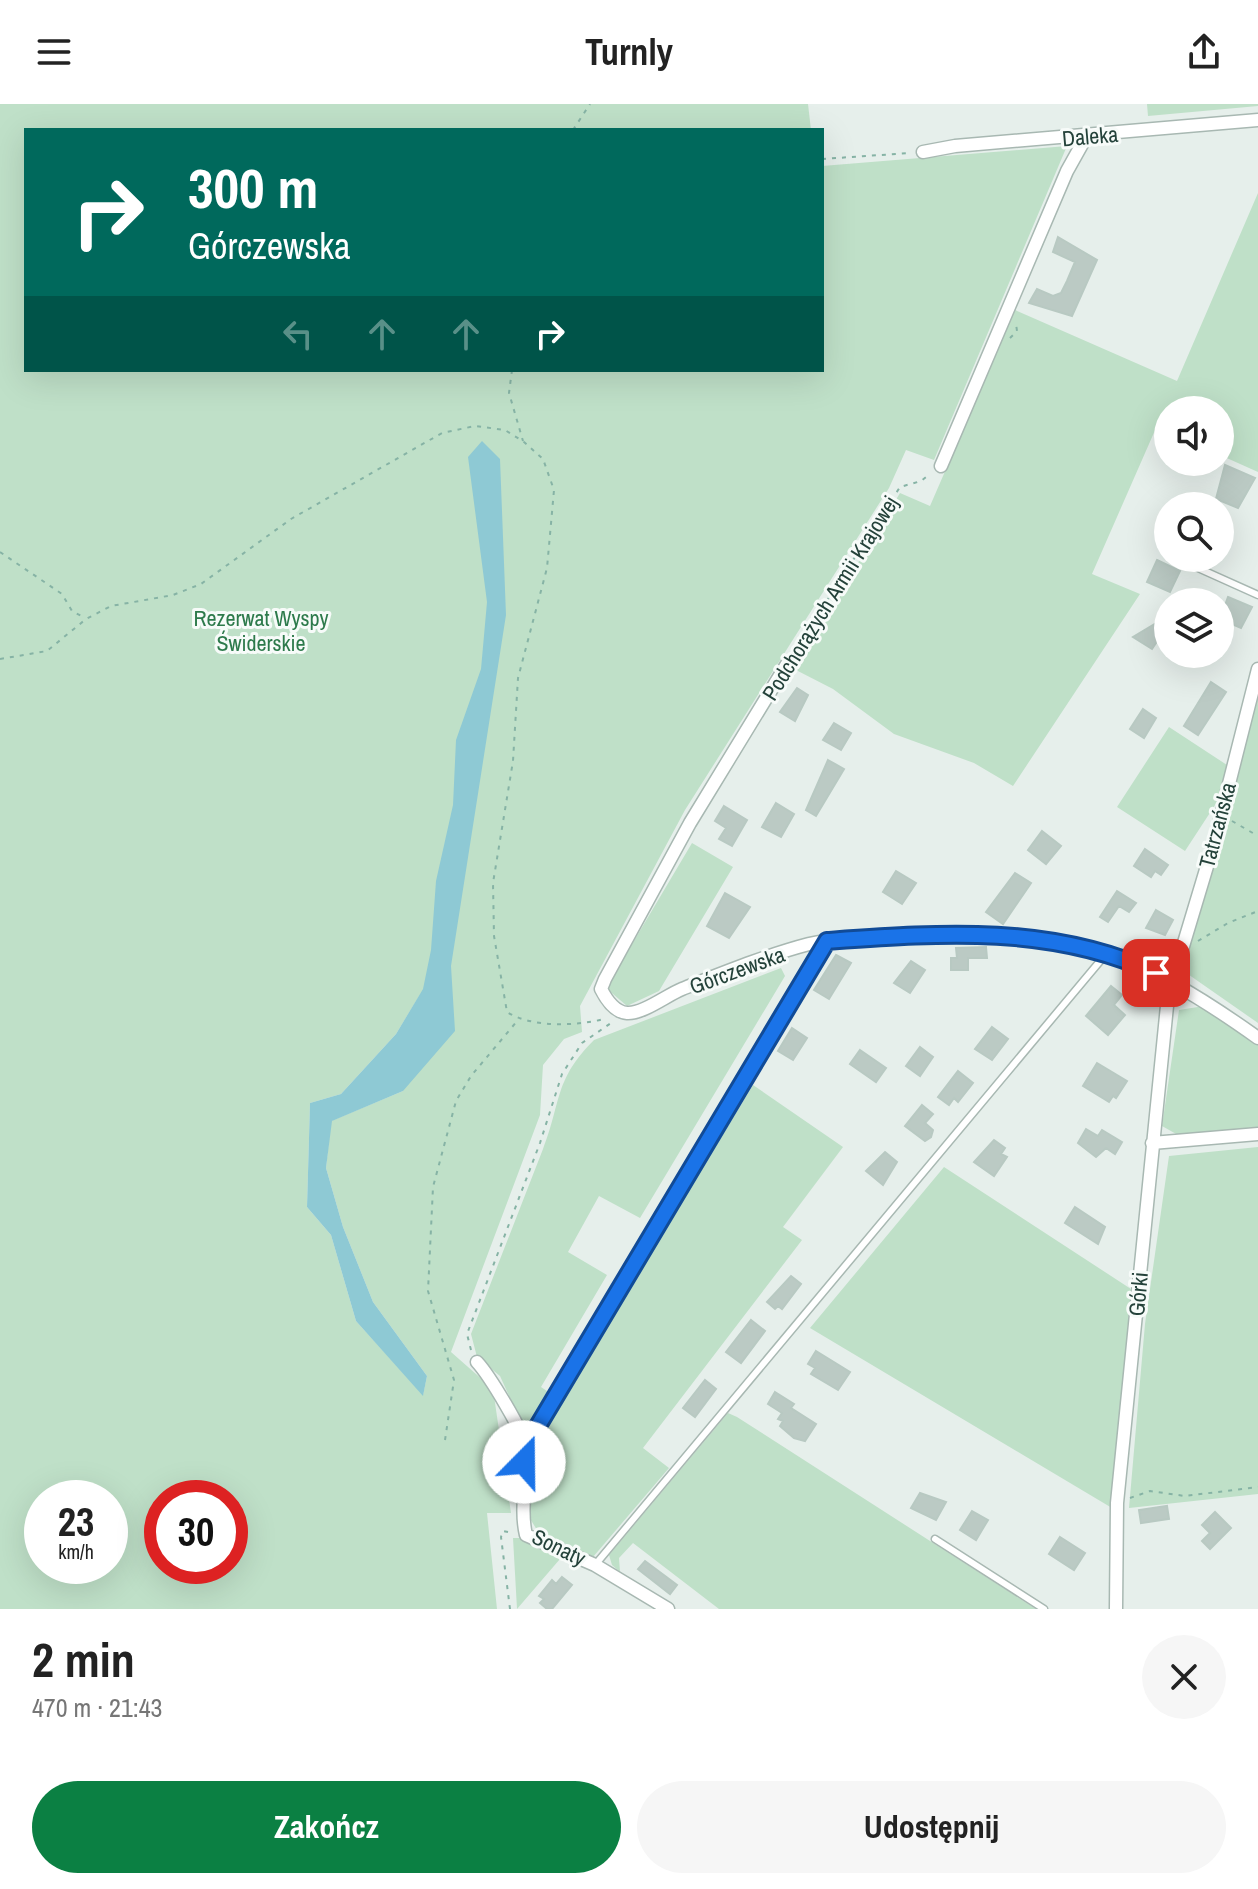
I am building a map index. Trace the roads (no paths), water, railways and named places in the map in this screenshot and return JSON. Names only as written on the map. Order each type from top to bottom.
[{"type":"street","name":"Daleka","points":[[923,152],[955,146],[1258,120]]},
{"type":"street","points":[[941,466],[1067,171],[1086,137]]},
{"type":"street","name":"Podchorążych Armii Krajowej","points":[[625,1013],[606,1000],[601,989],[605,979],[690,823],[787,664]]},
{"type":"street","name":"Tatrzańska","points":[[1173,981],[1258,669]]},
{"type":"street","name":"Górczewska","points":[[625,1013],[798,948],[827,941],[957,934],[1059,940],[1107,952],[1173,981],[1258,1038]]},
{"type":"street","name":"Górki","points":[[1116,1609],[1117,1503],[1152,1143],[1173,981]]},
{"type":"street","points":[[1152,1143],[1258,1134]]},
{"type":"street","name":"Sonaty","points":[[477,1362],[499,1389],[526,1446],[522,1518],[526,1535],[595,1565],[668,1609]]},
{"type":"lane","points":[[1207,572],[1258,595]]},
{"type":"lane","points":[[526,1446],[827,941]]},
{"type":"lane","points":[[595,1565],[1107,952]]},
{"type":"lane","points":[[935,1539],[1044,1609]]},
{"type":"water","points":[[482,441],[500,459],[506,615],[451,966],[455,1031],[403,1091],[332,1121],[326,1168],[343,1227],[373,1302],[427,1376],[423,1396],[356,1321],[331,1235],[307,1207],[310,1103],[341,1094],[396,1034],[423,989],[431,950],[436,881],[453,805],[456,740],[481,669],[487,602],[468,457]]},
{"type":"park label","name":"Rezerwat Wyspy Świderskie","points":[[261,630]]}]
